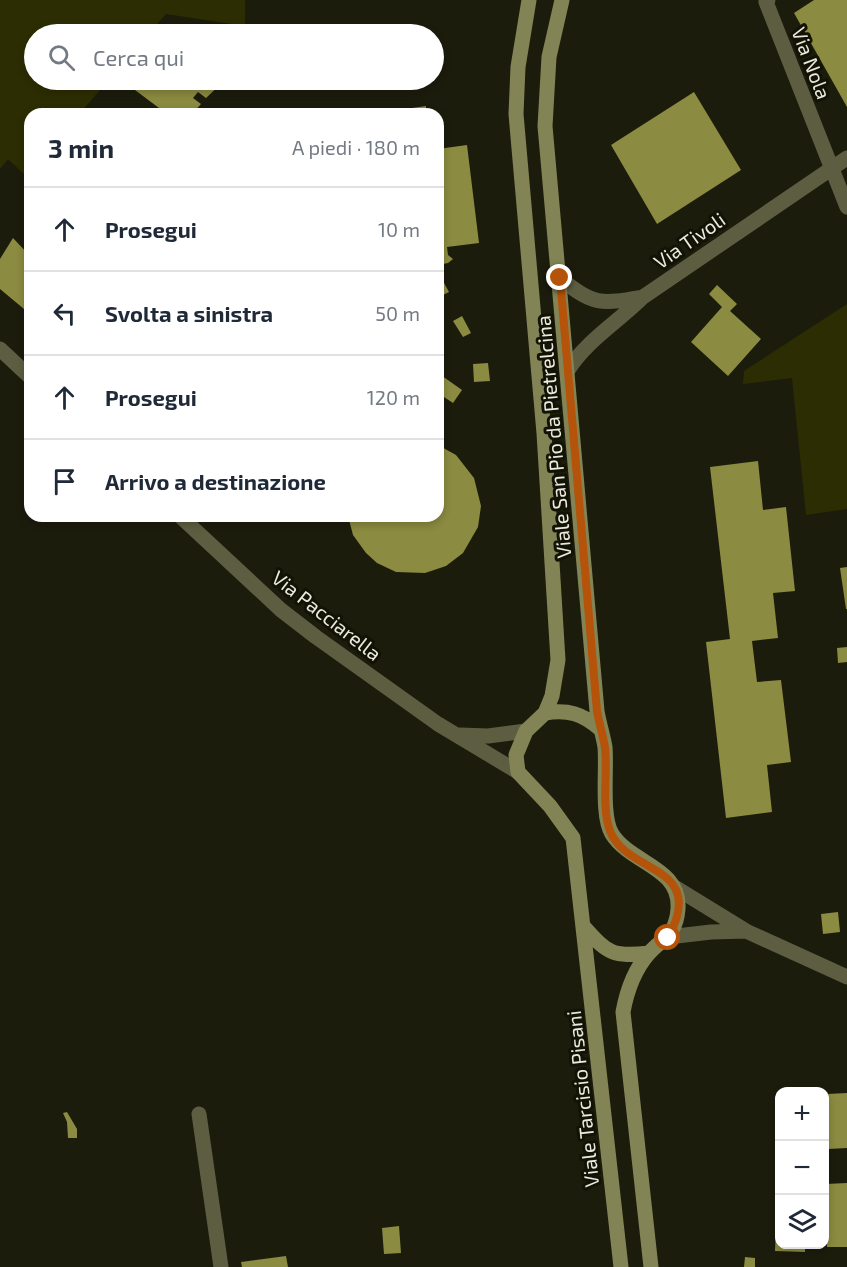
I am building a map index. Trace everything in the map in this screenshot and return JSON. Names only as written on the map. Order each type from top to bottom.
[{"type":"main road","name":"Viale San Pio da Pietrelcina","points":[[529,0],[518,67],[516,114],[543,421],[558,660],[552,696],[545,713]]},
{"type":"main road","name":"Viale San Pio da Pietrelcina","points":[[562,0],[549,57],[545,126],[611,832],[626,850],[667,876],[676,888]]},
{"type":"main road","points":[[518,772],[516,754],[518,743],[526,731],[545,713],[560,710],[574,712],[587,718],[600,729]]},
{"type":"main road","name":"Viale Tarcisio Pisani","points":[[518,772],[550,806],[573,838],[621,1267]]},
{"type":"main road","points":[[651,1267],[623,1011],[627,990],[649,953],[668,938],[676,924],[678,907],[676,888]]},
{"type":"main road","points":[[584,927],[604,949],[614,954],[649,953]]},
{"type":"street","name":"Via Nola","points":[[767,1],[847,207]]},
{"type":"street","name":"Via Tivoli","points":[[568,370],[586,345],[620,320],[643,297],[847,158]]},
{"type":"street","points":[[560,278],[581,296],[593,300],[609,302],[643,297]]},
{"type":"street","points":[[0,349],[24,371]]},
{"type":"street","name":"Via Pacciarella","points":[[186,522],[281,610],[438,724],[518,772]]},
{"type":"street","points":[[457,735],[488,736],[526,731]]},
{"type":"street","points":[[676,888],[746,931],[847,977]]},
{"type":"street","points":[[668,938],[711,932],[746,931]]},
{"type":"street","points":[[199,1114],[221,1267]]},
{"type":"shaded area","points":[[0,0],[245,0],[245,24],[166,14],[157,24],[24,24],[24,90],[100,90],[84,108],[24,108],[24,174],[8,159],[0,169]]},
{"type":"shaded area","points":[[847,304],[847,509],[806,515],[792,378],[743,384],[744,371]]},
{"type":"building","points":[[814,0],[847,0],[847,107],[794,13]]},
{"type":"building","points":[[135,90],[214,90],[206,98],[198,92],[193,98],[201,104],[197,108],[159,108]]},
{"type":"building","points":[[694,92],[741,170],[657,224],[611,145]]},
{"type":"building","points":[[467,145],[479,243],[447,247],[448,255],[453,259],[444,264],[444,148]]},
{"type":"building","points":[[13,238],[24,250],[24,309],[0,289],[0,259]]},
{"type":"building","points":[[444,283],[449,292],[444,294]]},
{"type":"building","points":[[717,285],[737,304],[730,311],[761,339],[728,376],[691,342],[722,307],[709,294]]},
{"type":"building","points":[[462,316],[471,333],[463,337],[453,321]]},
{"type":"building","points":[[488,363],[490,381],[474,382],[473,364]]},
{"type":"building","points":[[444,377],[462,390],[453,403],[444,397]]},
{"type":"building","points":[[444,448],[456,455],[474,478],[481,506],[478,527],[463,553],[446,566],[425,573],[396,572],[377,563],[366,553],[353,535],[350,522],[444,522]]},
{"type":"building","points":[[758,461],[763,510],[786,507],[795,591],[773,593],[778,638],[752,641],[757,682],[781,680],[791,762],[767,765],[772,812],[726,818],[706,642],[730,639],[710,467]]},
{"type":"building","points":[[847,567],[847,609],[846,609],[840,568]]},
{"type":"building","points":[[847,647],[847,662],[838,663],[837,648]]},
{"type":"building","points":[[838,912],[840,932],[823,934],[821,914]]},
{"type":"building","points":[[847,1093],[847,1148],[829,1149],[829,1094]]},
{"type":"building","points":[[67,1112],[77,1129],[77,1138],[68,1138],[67,1122],[63,1113]]},
{"type":"building","points":[[847,1183],[847,1247],[829,1247],[829,1184]]},
{"type":"building","points":[[399,1226],[401,1253],[384,1254],[382,1228]]},
{"type":"building","points":[[775,1249],[805,1249],[805,1252],[775,1251]]},
{"type":"building","points":[[286,1256],[288,1267],[242,1267],[241,1262]]},
{"type":"building","points":[[745,1257],[755,1258],[755,1267],[744,1267]]},
{"type":"route","points":[[560,278],[597,711],[604,746],[608,814],[611,832],[626,850],[667,876],[676,888],[678,907],[676,924],[668,938]]}]
